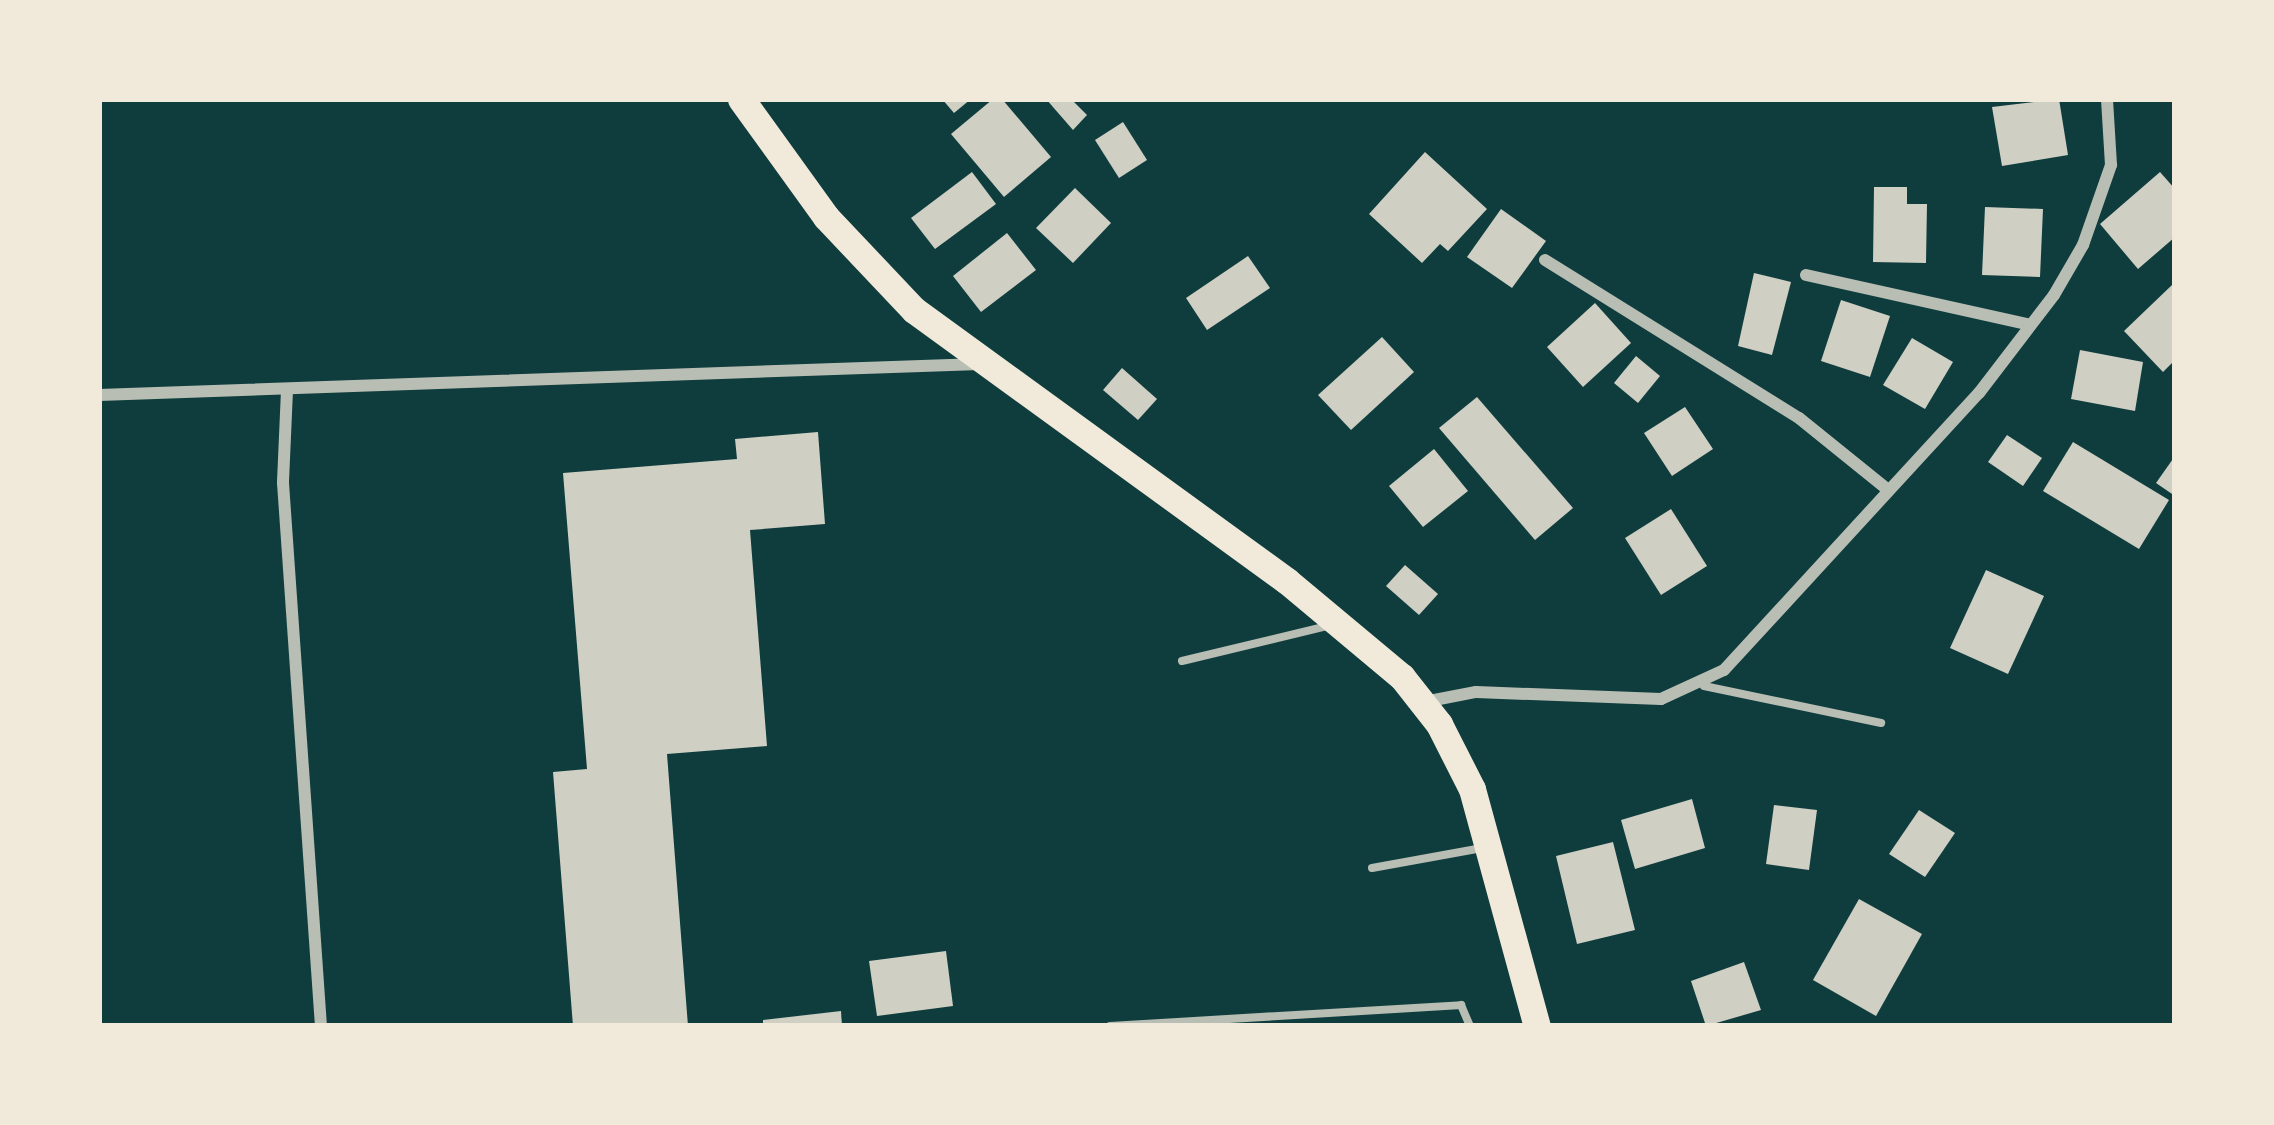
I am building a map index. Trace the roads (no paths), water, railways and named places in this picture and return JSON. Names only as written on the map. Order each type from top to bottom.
[{"type":"main road","points":[[741,99],[853,250],[981,364],[1341,623],[1423,702],[1463,769],[1489,846],[1537,1026]]},
{"type":"street","points":[[1423,702],[1476,692],[1623,701],[1703,686],[1759,636],[2031,325],[2083,245],[2102,197],[2111,165],[2108,99]]},
{"type":"street","points":[[1545,260],[1799,418],[1887,488]]},
{"type":"street","points":[[1806,275],[2031,325]]},
{"type":"street","points":[[99,395],[981,364]]},
{"type":"street","points":[[287,391],[284,501],[321,1026]]},
{"type":"lane","points":[[1182,661],[1341,623]]},
{"type":"lane","points":[[1703,686],[1881,723]]},
{"type":"lane","points":[[1372,868],[1489,846]]},
{"type":"lane","points":[[1110,1026],[1461,1005],[1470,1026]]}]
